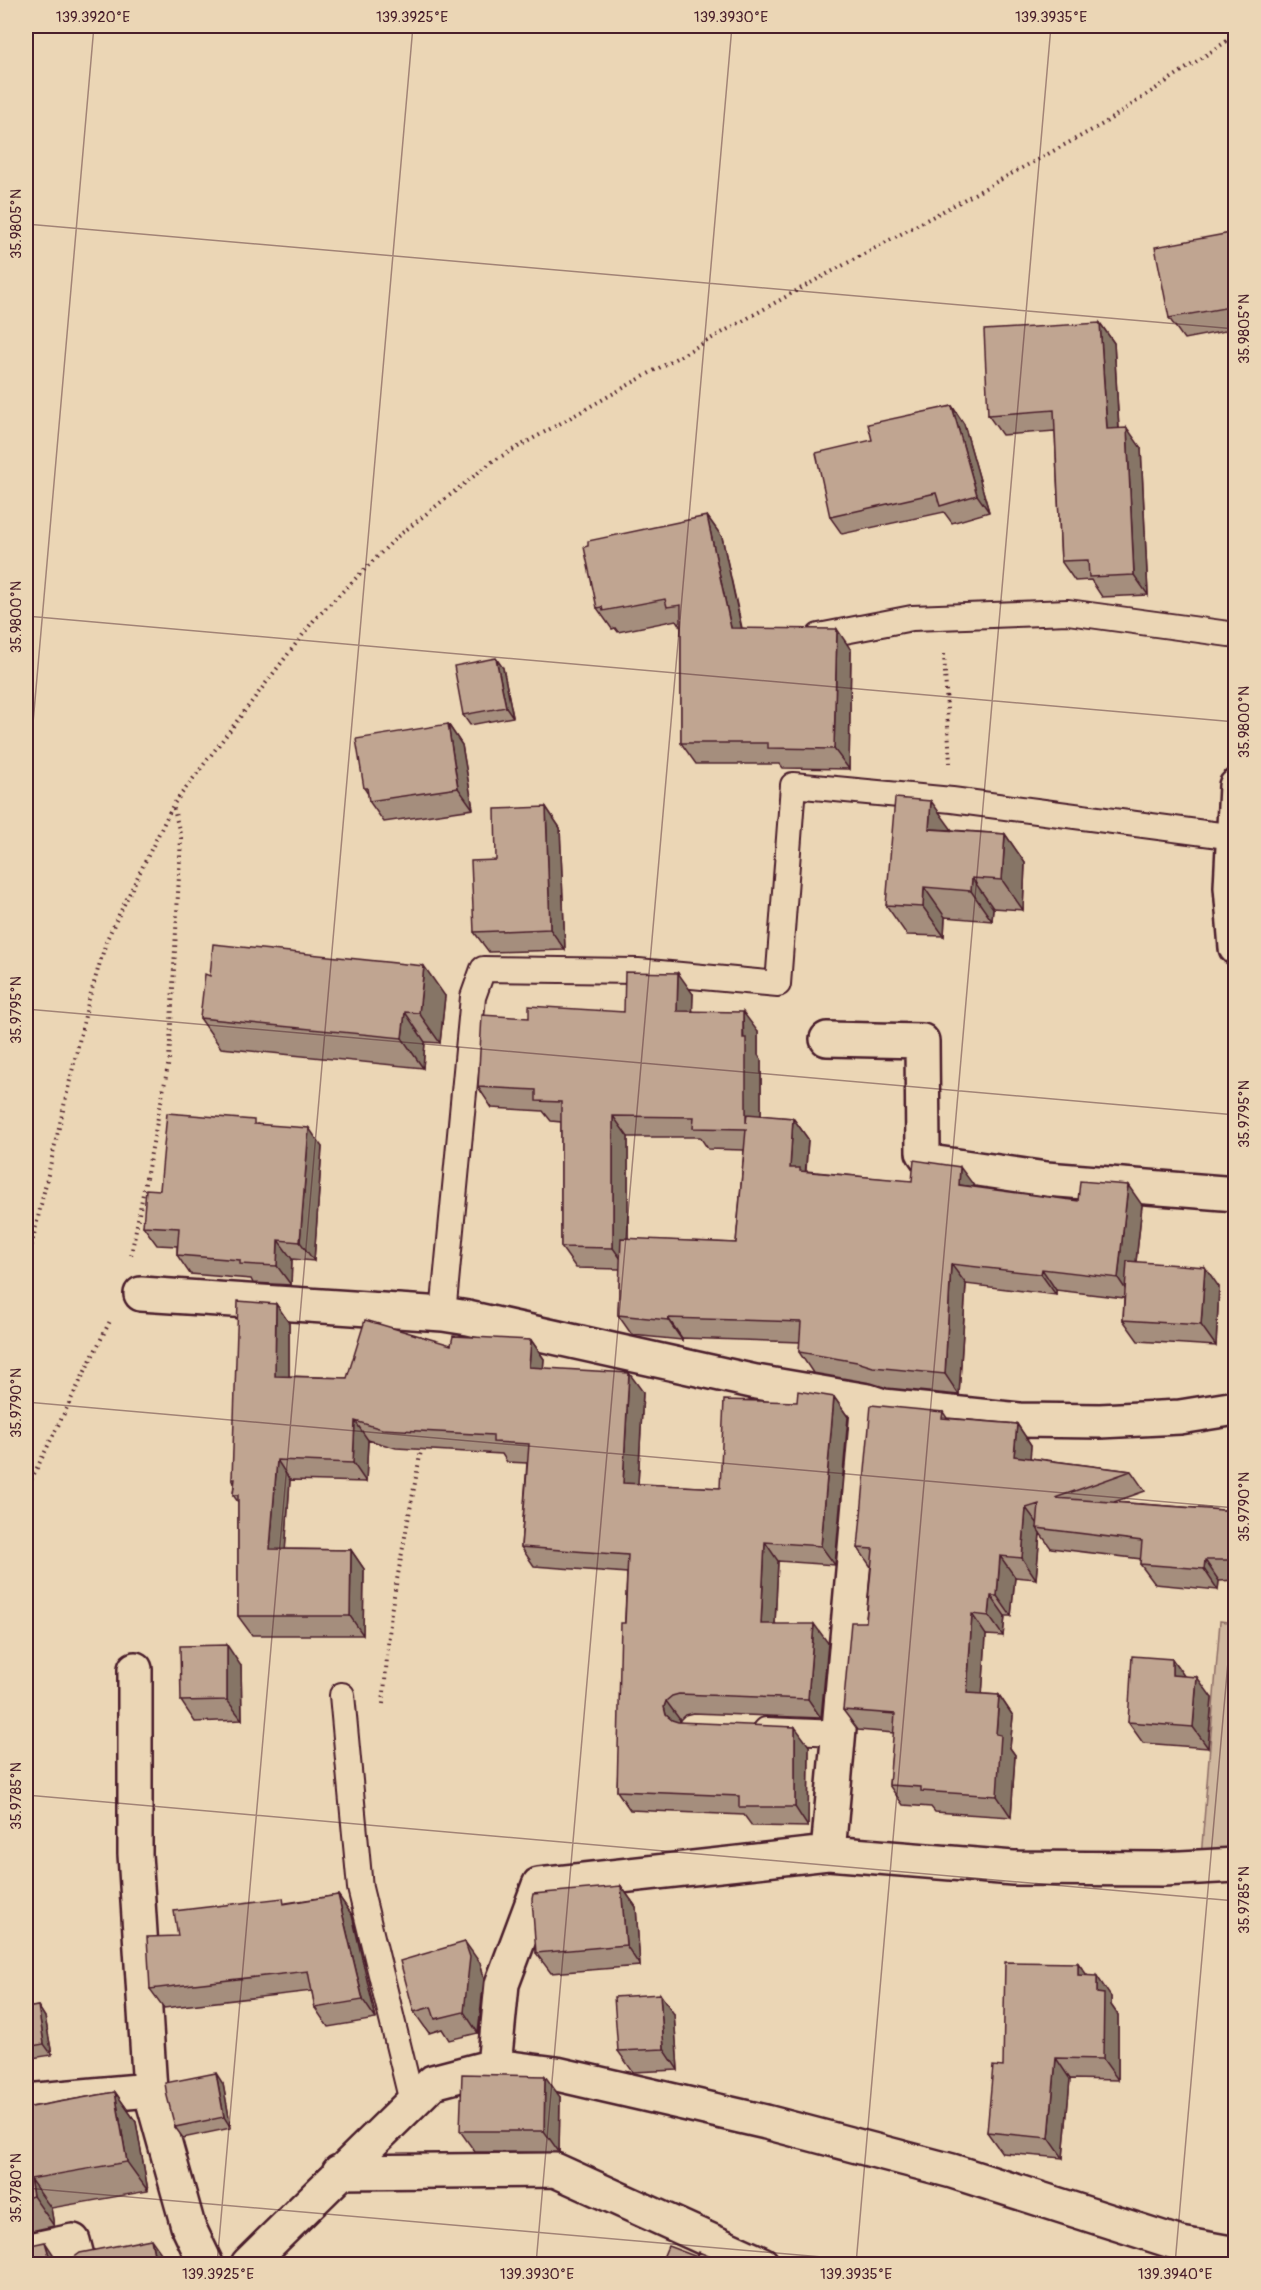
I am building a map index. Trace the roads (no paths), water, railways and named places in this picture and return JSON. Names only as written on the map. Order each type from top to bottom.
[{"type":"street","points":[[1236,786],[1231,887],[1236,948]]},
{"type":"street","points":[[827,1039],[922,1041],[923,1152],[930,1161],[1046,1179],[1236,1194]]},
{"type":"street","points":[[141,1294],[442,1314],[756,1382],[868,1401],[883,1406],[1019,1420],[1100,1422],[1180,1418],[1236,1408]]},
{"type":"street","points":[[828,1853],[868,1401]]},
{"type":"street","points":[[135,1669],[135,1854],[150,2090],[188,2226],[206,2265]]},
{"type":"street","points":[[494,2066],[502,1984],[539,1885],[828,1853],[1013,1868],[1163,1869],[1236,1865]]},
{"type":"street","points":[[248,2265],[339,2172],[433,2082],[494,2066],[557,2074],[766,2122],[952,2172],[1181,2244],[1236,2254]]},
{"type":"street","points":[[26,2101],[150,2090]]},
{"type":"street","points":[[339,2172],[555,2170],[762,2265]]},
{"type":"street","points":[[26,2251],[73,2241],[79,2265]]},
{"type":"lane","points":[[819,636],[912,618],[1068,612],[1236,635]]},
{"type":"lane","points":[[442,1314],[473,997],[483,969],[638,971],[778,984],[793,785],[952,800],[1235,837]]},
{"type":"lane","points":[[342,1695],[360,1888],[412,2102]]},
{"type":"lane","points":[[748,1729],[839,1732]]}]
